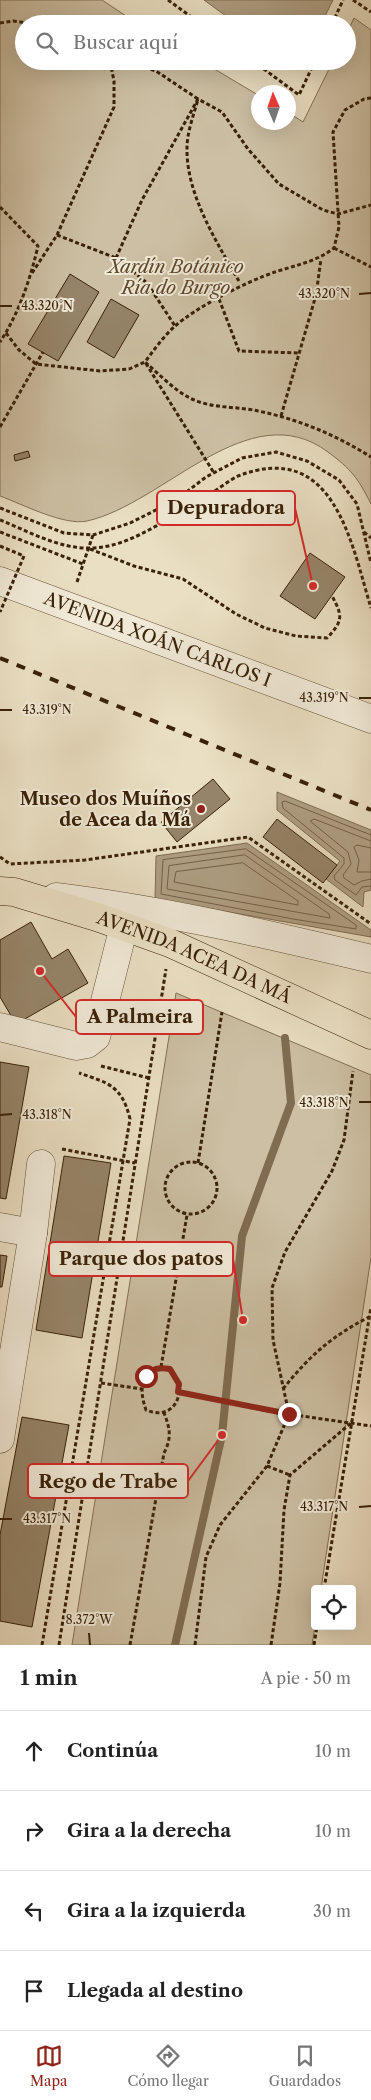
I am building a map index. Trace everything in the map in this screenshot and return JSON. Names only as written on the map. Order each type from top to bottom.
[{"type":"main road","name":"AVENIDA ACEA DA MÁ","points":[[5,889],[124,926],[170,943],[371,1035]]},
{"type":"street","name":"AVENIDA XOÁN CARLOS I","points":[[0,581],[371,719]]},
{"type":"street","points":[[5,889],[107,903],[283,938],[371,959]]},
{"type":"street","points":[[0,1027],[76,1046],[87,1044],[96,1037],[124,926]]},
{"type":"street","points":[[0,1439],[6,1369],[33,1233],[41,1164]]},
{"type":"street","points":[[0,1227],[33,1233]]},
{"type":"path","points":[[168,0],[188,15]]},
{"type":"path","points":[[336,15],[343,0]]},
{"type":"path","points":[[353,0],[371,12]]},
{"type":"path","points":[[0,23],[15,21]]},
{"type":"path","points":[[32,273],[57,236],[114,106],[114,81],[112,70]]},
{"type":"path","points":[[153,70],[222,112],[248,149],[279,184],[323,210],[338,214],[371,205]]},
{"type":"path","points":[[265,70],[299,95],[310,70]]},
{"type":"path","points":[[6,333],[19,350],[36,364],[100,371],[129,369],[145,362],[175,326],[219,299],[274,272],[321,259],[334,248],[339,227],[334,132],[345,110],[364,99],[371,98]]},
{"type":"path","points":[[116,258],[142,200],[198,99]]},
{"type":"path","points":[[198,99],[187,148],[194,191],[209,230],[240,283]]},
{"type":"path","points":[[0,207],[38,246],[32,273],[12,323],[0,342]]},
{"type":"path","points":[[57,236],[116,258],[147,283],[175,326]]},
{"type":"path","points":[[334,248],[371,267]]},
{"type":"path","points":[[281,416],[316,295],[321,259]]},
{"type":"path","points":[[219,299],[239,351],[299,353]]},
{"type":"path","points":[[0,427],[43,352]]},
{"type":"path","points":[[145,362],[190,398],[229,408],[256,410],[281,416],[316,428],[371,456]]},
{"type":"path","points":[[145,362],[214,472]]},
{"type":"path","points":[[0,508],[64,533],[93,535],[130,523],[176,500],[214,472],[242,458],[276,452],[307,461],[339,480],[356,504],[371,563]]},
{"type":"path","points":[[0,520],[63,545],[90,548],[111,545],[142,534],[238,477],[261,470],[284,469],[310,478],[330,496],[347,528],[371,608]]},
{"type":"path","points":[[0,532],[84,564]]},
{"type":"path","points":[[363,532],[371,538]]},
{"type":"path","points":[[74,590],[93,535]]},
{"type":"path","points":[[0,546],[24,556],[0,612]]},
{"type":"path","points":[[90,548],[134,566],[184,579],[236,614],[266,628],[296,636],[327,638],[339,625],[340,611],[332,596]]},
{"type":"path","points":[[0,857],[10,864],[85,860],[248,837],[371,924]]},
{"type":"path","points":[[59,1645],[170,943]]},
{"type":"path","points":[[198,1163],[222,1012]]},
{"type":"path","points":[[194,1645],[206,1557],[220,1525],[267,1466],[289,1414],[273,1340],[272,1288],[285,1252],[332,1171],[344,1140],[353,1071]]},
{"type":"path","points":[[42,1645],[130,1119],[119,1090],[103,1081],[75,1072]]},
{"type":"path","points":[[41,1164],[43,1145],[135,1163]]},
{"type":"path","points":[[184,1163],[198,1163],[208,1168],[214,1175],[217,1192],[210,1207],[203,1212],[187,1215],[178,1212],[167,1198],[166,1181],[176,1167],[184,1163]]},
{"type":"path","points":[[161,1367],[187,1215]]},
{"type":"path","points":[[325,1585],[371,1307]]},
{"type":"path","points":[[283,1389],[311,1355],[339,1332],[369,1317]]},
{"type":"path","points":[[161,1367],[170,1369],[179,1384],[177,1403],[172,1410],[164,1413],[154,1413],[146,1410],[142,1389],[146,1376],[150,1371],[161,1367]]},
{"type":"path","points":[[101,1382],[142,1389]]},
{"type":"path","points":[[178,1392],[267,1411],[371,1426]]},
{"type":"path","points":[[130,1645],[164,1453],[169,1444],[170,1430],[164,1413]]},
{"type":"path","points":[[271,1645],[280,1583],[284,1510],[290,1475],[351,1423]]},
{"type":"path","points":[[267,1466],[290,1475]]},
{"type":"path","points":[[314,1645],[316,1630]]},
{"type":"green space","name":"Xardín Botánico Ría do Burgo","points":[[0,0],[102,0],[124,15],[15,15],[15,70],[216,70],[251,91],[251,130],[296,130],[296,118],[303,122],[329,70],[356,70],[356,19],[371,30],[371,504],[353,475],[328,452],[298,437],[268,436],[237,443],[207,458],[116,511],[87,521],[67,520],[31,509],[0,496]]},
{"type":"green space","points":[[176,993],[371,1075],[371,1257],[322,1585],[311,1585],[311,1630],[314,1630],[312,1645],[72,1645]]},
{"type":"water","points":[[204,0],[333,0],[326,15],[225,15]]},
{"type":"water","points":[[277,792],[371,830],[371,890],[364,892],[363,907],[326,879],[340,861],[277,810]]},
{"type":"water","points":[[247,843],[371,930],[371,937],[155,899],[156,856]]},
{"type":"building","points":[[70,274],[99,292],[58,361],[28,344]]},
{"type":"building","points":[[111,299],[139,315],[114,358],[87,342]]},
{"type":"building","points":[[28,451],[30,457],[15,461],[14,455]]},
{"type":"building","points":[[310,553],[345,577],[315,619],[280,596]]},
{"type":"building","points":[[213,779],[230,799],[177,842],[161,822]]},
{"type":"building","points":[[277,819],[337,865],[323,883],[263,837]]},
{"type":"building","points":[[31,922],[52,959],[68,949],[88,983],[16,1024],[0,997],[0,940]]},
{"type":"building","points":[[0,1062],[29,1067],[6,1199],[0,1198]]},
{"type":"building","points":[[64,1156],[111,1163],[82,1338],[36,1330]]},
{"type":"building","points":[[0,1255],[7,1256],[2,1287],[0,1287]]},
{"type":"building","points":[[22,1417],[69,1425],[32,1627],[0,1621],[0,1535]]},
{"type":"waterway","points":[[175,1645],[222,1435],[242,1236],[291,1103],[285,1038]]},
{"type":"railway","points":[[0,658],[371,810]]},
{"type":"place","name":"Depuradora","points":[[313,586]]},
{"type":"place","name":"Museo dos Muíños de Acea da Má","points":[[201,809]]},
{"type":"place","name":"A Palmeira","points":[[40,971]]},
{"type":"place","name":"Parque dos patos","points":[[243,1320]]},
{"type":"place","name":"Rego de Trabe","points":[[222,1435]]},
{"type":"route","points":[[146,1376],[150,1371],[161,1367],[170,1369],[179,1384],[178,1392],[289,1414]]}]
